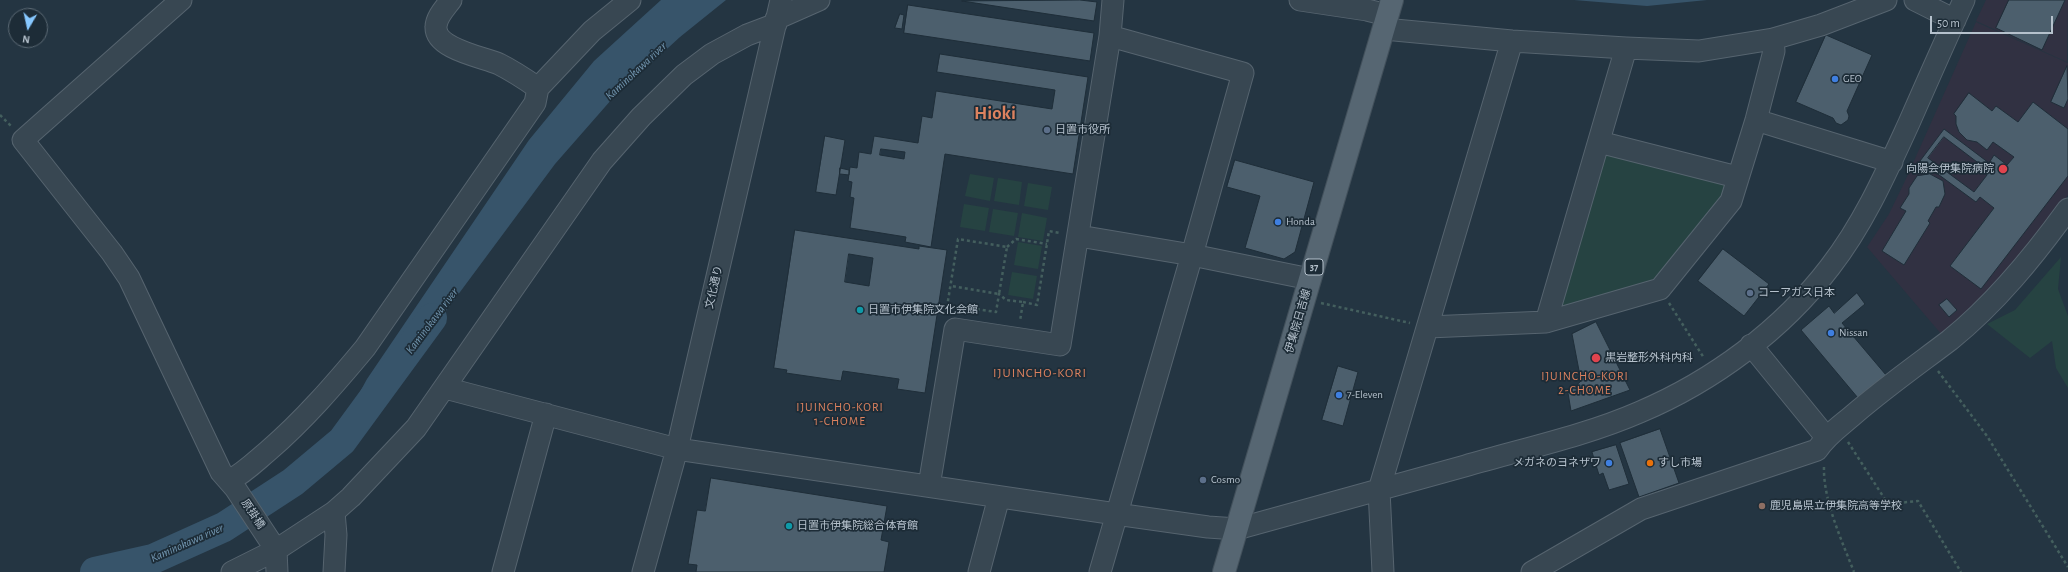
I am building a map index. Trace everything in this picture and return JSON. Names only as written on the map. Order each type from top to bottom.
[{"type":"main road","name":"伊集院日吉線","points":[[1224,572],[1388,12]]},
{"type":"street","name":"原掛橋","points":[[181,0],[23,140],[112,253],[128,278],[221,472],[232,484],[273,545]]},
{"type":"street","points":[[451,0],[439,18],[436,27],[439,37],[453,48],[497,64],[538,88]]},
{"type":"street","points":[[232,484],[241,474],[290,432],[336,383],[365,348],[535,103],[538,88],[592,31],[630,0]]},
{"type":"street","points":[[232,572],[273,545],[334,512],[351,498],[416,428],[602,161],[641,117],[684,75],[712,54],[747,35],[778,12],[819,0]]},
{"type":"street","points":[[929,486],[955,330],[1060,345],[1079,236],[1110,36],[1114,0]]},
{"type":"street","points":[[1300,0],[1388,12],[1512,41],[1699,51],[1772,39],[1821,25],[1886,0]]},
{"type":"street","points":[[1915,0],[1955,20]]},
{"type":"street","points":[[445,388],[676,449],[1116,514],[1208,527],[1237,529],[1578,434],[1639,413],[1690,388],[1751,346],[1804,298],[1830,268],[1854,233],[1892,162],[1964,0]]},
{"type":"street","name":"文化通り","points":[[643,572],[676,449],[778,12]]},
{"type":"street","points":[[1100,572],[1243,73],[1110,36]]},
{"type":"street","points":[[1428,327],[1546,322],[1660,289],[1731,201],[1737,177],[1756,120],[1774,51],[1772,39]]},
{"type":"street","points":[[1383,572],[1379,490],[1512,41]]},
{"type":"street","points":[[1546,322],[1626,48]]},
{"type":"street","points":[[1756,120],[1892,162]]},
{"type":"street","points":[[1599,142],[1737,177]]},
{"type":"street","points":[[1532,572],[1640,509],[1817,450],[1829,435],[1883,390],[1951,339],[2001,293],[2041,246],[2068,209]]},
{"type":"street","points":[[1079,236],[1192,255],[1307,290]]},
{"type":"street","points":[[1751,346],[1829,435]]},
{"type":"street","points":[[503,572],[546,414]]},
{"type":"street","points":[[979,572],[999,497]]},
{"type":"street","points":[[334,512],[336,535],[334,572]]},
{"type":"street","points":[[273,545],[277,572]]},
{"type":"path","points":[[950,286],[999,294],[1006,300],[1037,305],[1049,231],[1079,236]]},
{"type":"path","points":[[947,306],[958,239],[1007,247]]},
{"type":"path","points":[[965,331],[969,308],[996,312],[1007,247],[1016,239],[1046,244]]},
{"type":"path","points":[[1660,289],[1706,360]]},
{"type":"path","points":[[1307,290],[1428,327]]},
{"type":"path","points":[[1017,339],[1023,302]]},
{"type":"path","points":[[1927,357],[1987,436],[2068,567]]},
{"type":"path","points":[[1829,435],[1825,455],[1824,481],[1837,527],[1854,572]]},
{"type":"path","points":[[1829,435],[1888,504],[1918,501],[1961,572]]},
{"type":"shaded area","points":[[1986,0],[2068,0],[2067,62],[1976,21]]},
{"type":"shaded area","points":[[1976,22],[2068,63],[2068,195],[2032,244],[1986,297],[1942,335],[1867,247],[1889,214],[1905,181]]},
{"type":"green space","points":[[1602,153],[1723,182],[1726,188],[1723,198],[1656,283],[1565,309],[1559,304]]},
{"type":"green space","points":[[970,174],[994,178],[990,201],[965,196]]},
{"type":"green space","points":[[998,178],[1022,182],[1019,205],[994,201]]},
{"type":"green space","points":[[1028,183],[1052,187],[1048,210],[1024,206]]},
{"type":"green space","points":[[964,204],[989,208],[985,231],[960,227]]},
{"type":"green space","points":[[993,209],[1018,213],[1014,236],[989,232]]},
{"type":"green space","points":[[1022,213],[1047,218],[1043,241],[1018,237]]},
{"type":"green space","points":[[1018,242],[1042,246],[1038,269],[1014,265]]},
{"type":"green space","points":[[2061,257],[2058,289],[2068,316],[2068,388],[2056,368],[2052,341],[2030,358],[1987,324],[2015,310]]},
{"type":"green space","points":[[1012,272],[1037,276],[1033,299],[1008,295]]},
{"type":"water","points":[[661,0],[726,0],[680,37],[612,99],[555,164],[440,319],[348,414],[367,379],[529,140],[594,61]]},
{"type":"water","points":[[1574,0],[1707,0],[1647,6]]},
{"type":"building","points":[[1080,0],[1097,2],[1094,21],[962,1]]},
{"type":"building","points":[[2009,0],[2065,0],[2042,50],[1996,28]]},
{"type":"building","points":[[908,5],[1094,33],[1090,61],[904,33]]},
{"type":"building","points":[[900,14],[904,15],[902,29],[895,28]]},
{"type":"building","points":[[1826,35],[1872,55],[1847,111],[1849,116],[1848,120],[1841,125],[1836,123],[1833,118],[1796,102]]},
{"type":"building","points":[[940,54],[1088,77],[1073,174],[945,154],[931,247],[905,242],[906,237],[850,228],[854,198],[850,197],[852,182],[848,181],[850,167],[857,168],[859,152],[871,154],[874,136],[918,143],[922,116],[932,118],[936,91],[1052,109],[1055,90],[937,72]],"holes":[[[881,149],[905,152],[904,159],[880,155]]]},
{"type":"building","points":[[2067,66],[2068,99],[2064,108],[2051,102]]},
{"type":"building","points":[[1969,93],[1992,111],[1996,106],[2018,122],[2033,102],[2068,129],[2068,176],[1981,289],[1950,266],[1994,208],[1980,197],[1976,202],[1920,161],[1944,129],[1989,163],[1994,155],[2007,165],[2014,157],[1993,142],[1987,150],[1977,142],[1967,140],[1959,132],[1956,124],[1956,116],[1954,114]],"holes":[[[1944,137],[1985,168],[1983,172],[1987,175],[1974,192],[1928,158]]]},
{"type":"building","points":[[825,136],[845,140],[836,195],[816,192]]},
{"type":"building","name":"Honda","points":[[1235,160],[1314,182],[1295,252],[1284,259],[1245,248],[1260,196],[1227,187]]},
{"type":"building","points":[[840,168],[849,170],[849,175],[840,174]]},
{"type":"building","points":[[1930,174],[1943,181],[1945,194],[1939,207],[1936,207],[1928,221],[1930,223],[1904,265],[1882,251],[1906,211],[1900,208],[1909,194],[1909,188],[1917,176]]},
{"type":"building","points":[[795,230],[919,249],[919,246],[947,250],[925,393],[897,389],[899,379],[843,371],[841,381],[786,373],[787,370],[774,368]],"holes":[[[849,254],[873,258],[869,286],[845,282]]]},
{"type":"building","points":[[1723,249],[1769,284],[1744,316],[1698,281]]},
{"type":"building","points":[[1857,293],[1865,304],[1842,323],[1886,375],[1858,398],[1801,330],[1829,306],[1834,313]]},
{"type":"building","points":[[1947,299],[1957,310],[1949,317],[1939,305]]},
{"type":"building","name":"黒岩整形外科内科","points":[[1596,322],[1630,390],[1571,411],[1568,393],[1581,381],[1572,334]]},
{"type":"building","points":[[1338,366],[1358,372],[1343,426],[1322,420]]},
{"type":"building","name":"すし市場","points":[[1660,429],[1679,483],[1639,497],[1620,443]]},
{"type":"building","name":"メガネのヨネザワ","points":[[1616,445],[1629,484],[1609,490],[1603,473],[1599,475],[1592,452]]},
{"type":"building","name":"日置市伊集院総合体育館","points":[[711,478],[887,506],[881,540],[889,542],[884,572],[696,572],[697,565],[688,564],[697,510],[705,511]]},
{"type":"waterway","name":"Kaminokawa river","points":[[95,572],[153,559],[224,527],[293,482],[342,441],[432,318]]},
{"type":"place","name":"GEO","points":[[1835,79]]},
{"type":"place","name":"日置市役所","points":[[1047,130]]},
{"type":"place","name":"向陽会伊集院病院","points":[[2003,169]]},
{"type":"place","name":"Honda","points":[[1278,222]]},
{"type":"place","name":"コーアガス日本","points":[[1750,293]]},
{"type":"place","name":"日置市伊集院文化会館","points":[[860,310]]},
{"type":"place","name":"Nissan","points":[[1831,333]]},
{"type":"place","name":"黒岩整形外科内科","points":[[1596,358]]},
{"type":"place","name":"7-Eleven","points":[[1339,395]]},
{"type":"place","name":"メガネのヨネザワ","points":[[1609,463]]},
{"type":"place","name":"すし市場","points":[[1650,463]]},
{"type":"place","name":"Cosmo","points":[[1203,480]]},
{"type":"place","name":"鹿児島県立伊集院高等学校","points":[[1762,506]]},
{"type":"place","name":"日置市伊集院総合体育館","points":[[789,526]]},
{"type":"district","name":"Hioki","points":[[995,113]]},
{"type":"district","name":"IJUINCHO-KORI","points":[[1040,373]]},
{"type":"district","name":"IJUINCHO-KORI 2-CHOME","points":[[1585,383]]},
{"type":"district","name":"IJUINCHO-KORI 1-CHOME","points":[[840,414]]}]
